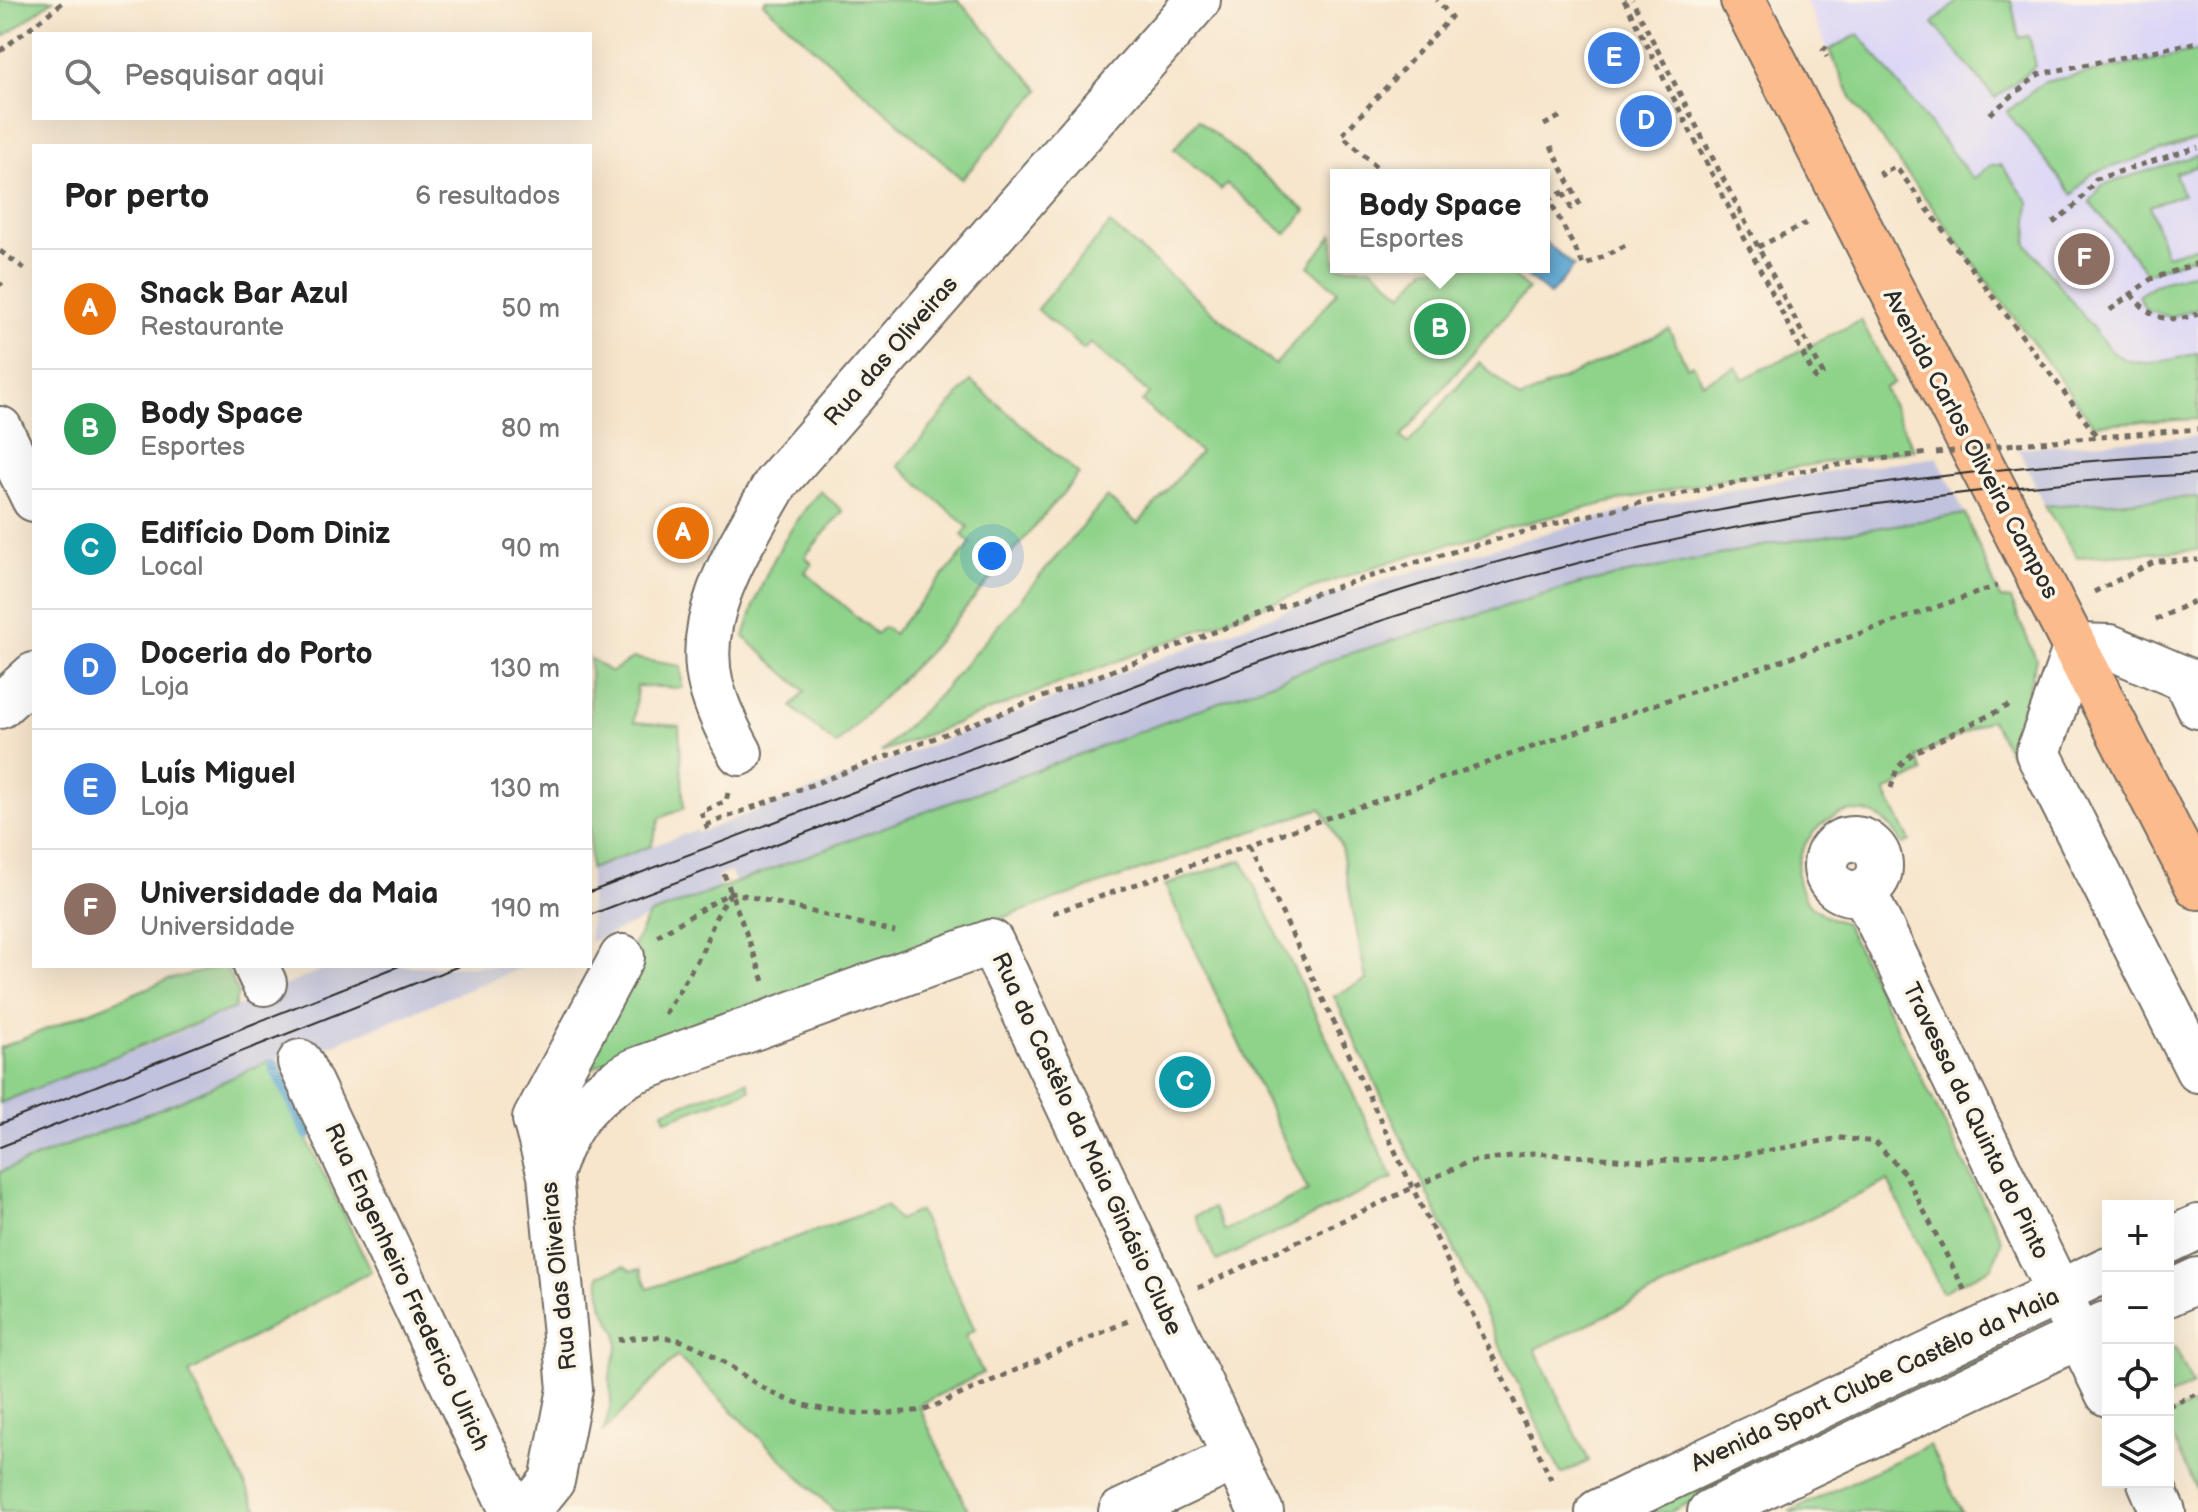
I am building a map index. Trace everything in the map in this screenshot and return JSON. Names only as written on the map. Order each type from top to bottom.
[{"type":"main road","name":"Avenida Carlos Oliveira Campos","points":[[1743,0],[1967,443],[2076,646],[2198,887]]},
{"type":"street","name":"Rua das Oliveiras","points":[[740,753],[710,682],[710,626],[726,574],[776,483],[1198,0]]},
{"type":"street","points":[[0,429],[32,495]]},
{"type":"street","points":[[2198,706],[2185,679],[2110,647],[2076,646],[2038,753],[2198,1070]]},
{"type":"street","points":[[0,706],[32,677]]},
{"type":"street","name":"Travessa da Quinta do Pinto","points":[[1864,892],[2060,1292],[2094,1330],[2102,1367]]},
{"type":"street","name":"Rua do Castêlo da Maia Ginásio Clube","points":[[550,1175],[560,1141],[580,1112],[608,1085],[648,1065],[991,942],[1261,1512]]},
{"type":"street","name":"Rua das Oliveiras","points":[[527,1512],[552,1481],[570,1389],[550,1175],[535,1119],[622,957]]},
{"type":"street","name":"Rua Engenheiro Frederico Ulrich","points":[[300,1062],[513,1512]]},
{"type":"street","points":[[2174,1238],[2198,1227]]},
{"type":"street","name":"Avenida Sport Clube Castêlo da Maia","points":[[1598,1512],[2102,1272]]},
{"type":"street","points":[[2174,1291],[2198,1280]]},
{"type":"street","name":"Avenida Sport Clube Castêlo da Maia","points":[[1710,1512],[2094,1330]]},
{"type":"street","points":[[1121,1512],[1235,1458]]},
{"type":"street","points":[[2153,1488],[2163,1512]]},
{"type":"path","points":[[0,42],[2,50],[66,0]]},
{"type":"path","points":[[1379,169],[1342,135],[1451,17],[1437,0]]},
{"type":"path","points":[[1624,0],[1815,378],[1823,374],[1632,0]]},
{"type":"path","points":[[1990,114],[2039,74],[2198,42]]},
{"type":"path","points":[[1827,46],[1823,50],[1827,57]]},
{"type":"path","points":[[1649,72],[1657,67]]},
{"type":"path","points":[[1544,125],[1561,116]]},
{"type":"path","points":[[1550,198],[1563,191],[1571,208],[1579,203],[1551,146]]},
{"type":"path","points":[[2053,223],[2078,203],[2096,179],[2198,147]]},
{"type":"path","points":[[1877,188],[1886,183],[1881,173],[1896,167],[2096,435]]},
{"type":"path","points":[[1714,200],[1723,195]]},
{"type":"path","points":[[1550,201],[1584,266],[1626,245]]},
{"type":"path","points":[[1758,247],[1824,215]]},
{"type":"path","points":[[0,251],[25,269]]},
{"type":"path","points":[[2110,310],[2151,279],[2198,263]]},
{"type":"path","points":[[2131,294],[2145,311],[2162,319],[2180,320],[2198,314]]},
{"type":"path","points":[[726,801],[701,812],[707,827],[1300,599],[1415,562],[1637,503],[1818,468],[2096,435],[2198,429]]},
{"type":"path","points":[[2090,594],[2156,561],[2198,560]]},
{"type":"path","points":[[1053,913],[1995,587]]},
{"type":"path","points":[[2179,608],[2198,599]]},
{"type":"path","points":[[1891,788],[1897,768],[1913,753],[2016,702]]},
{"type":"path","points":[[1250,846],[1551,1479]]},
{"type":"path","points":[[724,874],[762,977]]},
{"type":"path","points":[[648,1065],[657,1029],[687,980],[731,892]]},
{"type":"path","points":[[622,957],[731,892],[969,950]]},
{"type":"path","points":[[1224,1276],[1468,1162],[1533,1153],[1644,1161],[1718,1159],[1841,1138],[1875,1142],[1905,1174],[1965,1291]]},
{"type":"path","points":[[618,1340],[659,1337],[684,1342],[745,1380],[796,1403],[854,1415],[925,1410],[1101,1334]]},
{"type":"path","points":[[2174,1404],[2197,1394]]},
{"type":"shaded area","points":[[1805,0],[2198,0],[2198,419],[2093,424],[1852,99]]},
{"type":"shaded area","points":[[2198,436],[2198,497],[2045,506],[2018,448]]},
{"type":"shaded area","points":[[1937,457],[1965,514],[1773,544],[1579,584],[1345,655],[735,882],[731,872],[724,874],[717,877],[720,888],[592,941],[592,868],[696,830],[698,833],[1317,599],[1623,511],[1818,473]]},
{"type":"shaded area","points":[[325,968],[521,968],[319,1050],[315,1042],[177,1102],[0,1172],[0,1103],[175,1034]]},
{"type":"green space","points":[[0,0],[53,0],[5,36],[0,30]]},
{"type":"green space","points":[[766,0],[958,0],[1040,90],[962,179],[763,3]]},
{"type":"green space","points":[[1959,0],[2011,0],[2019,38],[2029,36],[2036,66],[1995,98],[1933,23]]},
{"type":"green space","points":[[1859,34],[1973,179],[1991,165],[2001,165],[2029,202],[2027,244],[2110,350],[2120,357],[2141,363],[2198,353],[2198,419],[2093,424],[1852,99],[1829,50]]},
{"type":"green space","points":[[2198,51],[2198,139],[2090,174],[2073,195],[2007,112],[2044,82]]},
{"type":"green space","points":[[1198,120],[1306,211],[1286,234],[1227,184],[1221,190],[1174,149]]},
{"type":"green space","points":[[2198,155],[2198,166],[2175,173],[2183,195],[2150,206],[2166,255],[2198,246],[2198,255],[2147,273],[2090,202],[2102,185]]},
{"type":"green space","points":[[1110,224],[1275,365],[1338,291],[1309,266],[1330,238],[1330,273],[1378,273],[1403,294],[1422,273],[1509,273],[1528,289],[1401,437],[1408,444],[1479,362],[1520,399],[1669,329],[1687,367],[1693,364],[1703,383],[1736,367],[1743,379],[1861,320],[1894,383],[1884,388],[1914,450],[1684,487],[1458,541],[1310,589],[881,752],[939,695],[1107,497],[1138,524],[1200,452],[1142,402],[1149,393],[1090,343],[1084,350],[1037,309]]},
{"type":"green space","points":[[2198,271],[2198,308],[2170,317],[2146,310],[2138,296],[2155,284]]},
{"type":"green space","points":[[971,381],[1079,474],[931,649],[836,745],[792,707],[805,691],[744,637],[757,597],[783,542],[820,491],[843,511],[805,556],[812,564],[805,572],[876,634],[884,627],[893,634],[971,544],[962,535],[968,527],[898,466]]},
{"type":"green space","points":[[2198,497],[2198,550],[2077,557],[2045,506]]},
{"type":"green space","points":[[1965,514],[2000,598],[2011,600],[2036,659],[2011,756],[1991,719],[1917,757],[1923,772],[1885,792],[1910,841],[1903,844],[1880,818],[1855,811],[1831,818],[1811,836],[1799,859],[1799,884],[1813,907],[1845,923],[2002,1240],[1992,1267],[1942,1292],[1888,1181],[1535,1349],[1589,1461],[1561,1474],[1334,996],[1366,980],[1341,846],[1321,808],[631,1046],[590,1070],[546,1119],[649,915],[1345,655],[1579,584],[1773,544]]},
{"type":"green space","points":[[633,658],[681,666],[682,688],[637,686],[634,722],[679,726],[684,808],[660,818],[651,846],[592,868],[592,659],[611,672]]},
{"type":"green space","points":[[1242,860],[1393,1178],[1217,1261],[1195,1216],[1213,1208],[1224,1231],[1308,1191],[1165,885]]},
{"type":"green space","points":[[226,968],[238,993],[234,1008],[0,1103],[0,1048],[167,980]]},
{"type":"green space","points":[[269,1061],[371,1271],[189,1373],[259,1512],[0,1512],[0,1172],[177,1102]]},
{"type":"green space","points":[[747,1081],[750,1090],[666,1120],[663,1111]]},
{"type":"green space","points":[[886,1206],[898,1220],[919,1211],[975,1330],[965,1335],[983,1373],[918,1405],[969,1512],[835,1512],[677,1356],[604,1431],[611,1403],[610,1375],[618,1345],[617,1333],[602,1305],[599,1275],[624,1266],[632,1271],[640,1269],[648,1289]]},
{"type":"green space","points":[[1993,1345],[1999,1356],[1670,1512],[1639,1512]]},
{"type":"green space","points":[[2174,1347],[2193,1385],[2174,1394]]},
{"type":"green space","points":[[2198,1402],[2198,1492],[2174,1441],[2174,1413]]},
{"type":"green space","points":[[1929,1445],[1962,1512],[1789,1512]]},
{"type":"water","points":[[1550,246],[1574,266],[1550,295],[1524,273],[1550,273]]},
{"type":"waterway","points":[[274,1065],[308,1134]]},
{"type":"tram line","points":[[592,891],[1240,646],[1374,599],[1514,557],[1610,533],[1805,495],[2001,469],[2198,454]]},
{"type":"tram line","points":[[592,914],[1233,672],[1374,623],[1518,579],[1664,542],[1815,513],[1968,492],[2198,474]]},
{"type":"tram line","points":[[0,1124],[394,968]]},
{"type":"tram line","points":[[0,1147],[454,968]]},
{"type":"place","name":"Luís Miguel","points":[[1614,58]]},
{"type":"place","name":"Doceria do Porto","points":[[1646,121]]},
{"type":"place","name":"Universidade da Maia","points":[[2084,259]]},
{"type":"place","name":"Body Space","points":[[1440,329]]},
{"type":"place","name":"Snack Bar Azul","points":[[683,533]]},
{"type":"place","name":"Edifício Dom Diniz","points":[[1185,1082]]}]
